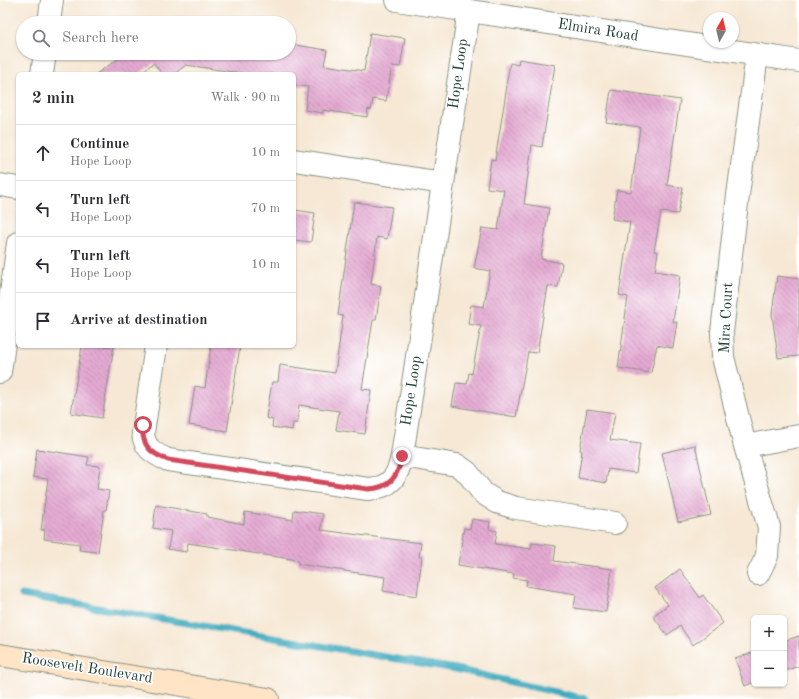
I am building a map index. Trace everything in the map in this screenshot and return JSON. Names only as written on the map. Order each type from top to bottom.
[{"type":"main road","name":"Roosevelt Boulevard","points":[[0,655],[268,699]]},
{"type":"street","points":[[50,16],[52,0]]},
{"type":"street","name":"Elmira Road","points":[[397,0],[799,61]]},
{"type":"street","name":"Hope Loop","points":[[156,348],[142,433],[143,440],[147,447],[159,456],[168,460],[368,489],[382,487],[391,481],[400,467],[402,456],[468,11]]},
{"type":"street","name":"Mira Court","points":[[757,55],[738,195],[722,338],[723,357],[745,446],[769,526],[767,556],[758,574]]},
{"type":"street","points":[[42,72],[44,60]]},
{"type":"street","points":[[296,160],[443,183]]},
{"type":"street","points":[[0,185],[16,188]]},
{"type":"street","points":[[0,372],[16,257]]},
{"type":"street","points":[[745,446],[799,436]]},
{"type":"street","points":[[402,456],[457,465],[467,472],[483,493],[502,504],[516,508],[615,523]]},
{"type":"building","points":[[370,33],[405,38],[400,67],[392,66],[386,101],[373,99],[371,110],[368,109],[367,117],[323,110],[323,113],[305,110],[308,87],[296,85],[296,72],[233,72],[186,65],[177,72],[161,72],[154,63],[141,72],[99,72],[117,60],[296,60],[296,45],[327,50],[324,65],[364,71]]},
{"type":"building","points":[[519,59],[555,65],[542,147],[532,145],[524,204],[549,208],[541,259],[562,263],[558,287],[548,286],[537,353],[528,352],[516,417],[452,406],[456,383],[467,384],[469,373],[472,374],[481,326],[468,324],[471,305],[484,307],[490,271],[474,268],[482,228],[498,230],[504,190],[487,188],[491,159],[495,160],[510,63],[518,65]]},
{"type":"building","points":[[611,90],[680,100],[667,185],[683,188],[678,214],[661,212],[654,251],[658,252],[655,271],[680,275],[673,322],[677,322],[673,348],[657,345],[651,373],[618,368],[628,297],[619,295],[630,222],[612,219],[617,190],[631,192],[640,127],[606,122]]},
{"type":"building","points":[[354,202],[392,207],[387,239],[377,237],[371,284],[381,286],[376,320],[373,320],[362,389],[371,390],[365,434],[336,430],[339,411],[299,405],[297,423],[293,423],[292,430],[272,427],[273,420],[266,418],[272,382],[278,382],[280,365],[335,373],[343,316],[338,315]]},
{"type":"building","points":[[296,210],[315,213],[311,242],[296,240]]},
{"type":"building","points":[[777,276],[799,279],[799,356],[778,358],[772,314]]},
{"type":"building","points":[[82,348],[114,348],[102,418],[71,413]]},
{"type":"building","points":[[211,348],[240,348],[227,431],[189,425],[195,386],[205,388]]},
{"type":"building","points":[[587,409],[615,413],[610,440],[640,444],[636,473],[608,469],[606,483],[578,478],[582,451],[580,450]]},
{"type":"building","points":[[695,445],[711,515],[678,522],[662,453]]},
{"type":"building","points":[[37,449],[89,457],[87,465],[100,466],[97,489],[109,491],[106,510],[104,510],[98,552],[79,550],[80,544],[44,539],[45,530],[41,530],[48,479],[33,477]]},
{"type":"building","points":[[156,505],[207,514],[207,517],[244,524],[245,512],[293,520],[294,510],[323,514],[321,530],[421,543],[419,557],[422,557],[417,596],[383,591],[385,577],[298,564],[298,560],[188,543],[186,552],[168,549],[171,531],[153,528]]},
{"type":"building","points":[[472,519],[490,522],[489,529],[497,531],[495,544],[531,549],[532,543],[556,546],[554,561],[612,569],[606,612],[574,608],[576,594],[526,586],[527,580],[513,578],[514,574],[458,565],[464,528],[470,529]]},
{"type":"building","points":[[680,569],[700,598],[703,595],[723,623],[693,645],[680,626],[667,635],[653,616],[668,605],[655,588]]},
{"type":"building","points":[[799,636],[799,666],[787,670],[787,651],[787,640]]},
{"type":"building","points":[[751,653],[751,683],[745,686],[735,659]]},
{"type":"waterway","points":[[22,595],[456,669],[585,699]]},
{"type":"route","points":[[143,425],[143,440],[147,447],[153,453],[168,460],[368,489],[382,487],[391,481],[398,472],[402,456]]}]
